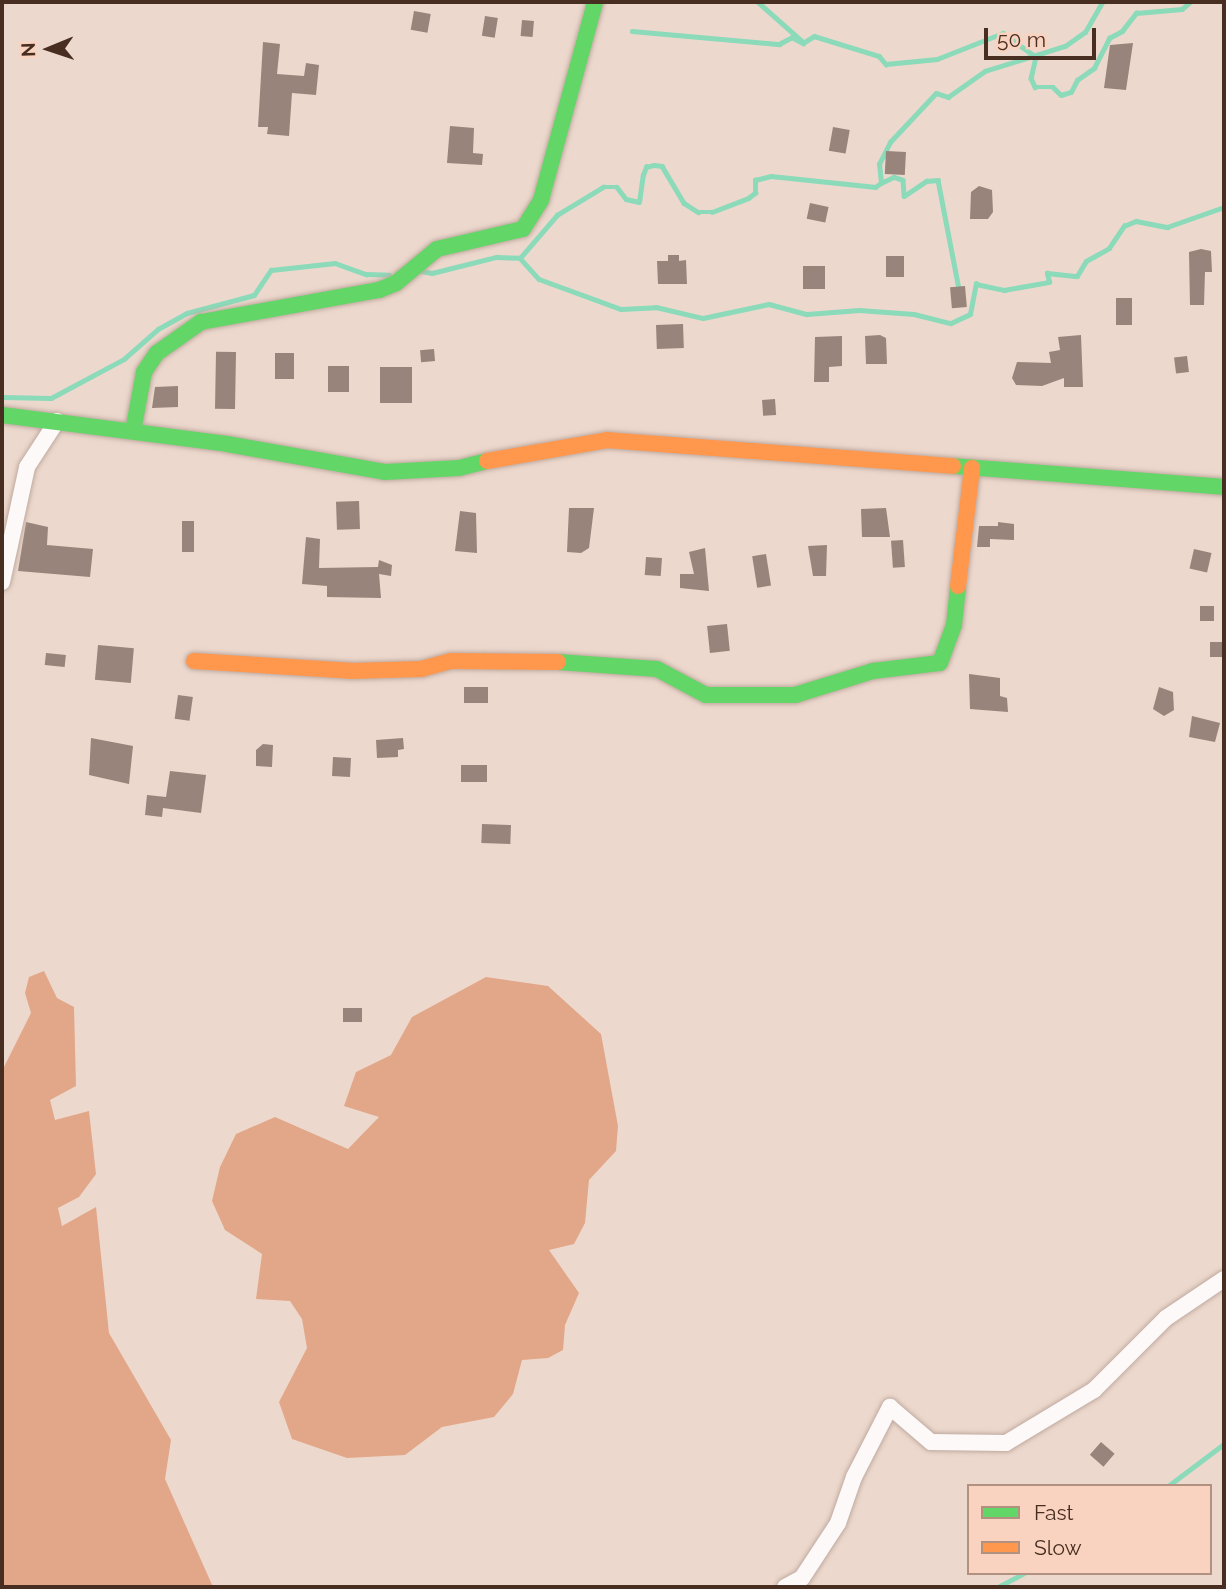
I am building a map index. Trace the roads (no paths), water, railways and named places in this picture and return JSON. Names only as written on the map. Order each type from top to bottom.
[{"type":"street","points":[[133,431],[144,372],[158,353],[201,322],[379,290],[447,245],[523,229],[541,200],[596,2]]},
{"type":"street","points":[[2,415],[133,431],[386,472],[458,468],[517,453],[607,440],[1224,487]]},
{"type":"street","points":[[2,582],[27,467],[57,421]]},
{"type":"street","points":[[194,661],[351,671],[421,669],[451,661],[608,663],[657,669],[706,695],[736,698],[795,695],[829,688],[873,671],[940,663],[954,625],[972,468]]},
{"type":"street","points":[[785,1587],[802,1578],[838,1523],[854,1477],[890,1407],[931,1442],[1006,1443],[1094,1390],[1166,1318],[1224,1279]]},
{"type":"waterway","points":[[758,2],[802,41]]},
{"type":"waterway","points":[[421,271],[432,273],[496,257],[520,258],[557,215],[603,187],[617,187],[626,199],[639,202],[646,167],[654,165],[662,166],[684,203],[698,212],[712,212],[748,198],[755,193],[755,180],[771,176],[875,187],[881,183],[879,164],[890,142],[936,93],[948,97],[985,71],[1065,46],[1085,32],[1102,2]]},
{"type":"waterway","points":[[632,31],[779,44],[792,37],[803,43],[814,36],[879,56],[886,64],[937,59],[1003,33],[1036,57],[1031,78],[1035,87],[1053,87],[1061,95],[1071,92],[1077,80],[1094,68],[1109,38],[1122,31],[1136,13],[1182,9],[1190,2]]},
{"type":"waterway","points":[[881,183],[894,177],[903,180],[904,196],[926,181],[938,180],[959,289]]},
{"type":"waterway","points":[[520,258],[539,279],[621,309],[656,307],[703,318],[769,304],[807,314],[859,310],[914,314],[951,323],[970,314],[976,284],[1004,290],[1049,282],[1047,273],[1077,276],[1086,261],[1109,248],[1124,226],[1136,221],[1167,227],[1224,207]]},
{"type":"waterway","points":[[2,397],[51,398],[124,359],[158,329],[187,313],[254,295],[271,270],[335,263],[366,274],[389,275]]},
{"type":"waterway","points":[[1171,1484],[1224,1444]]},
{"type":"waterway","points":[[998,1587],[1020,1575]]}]
